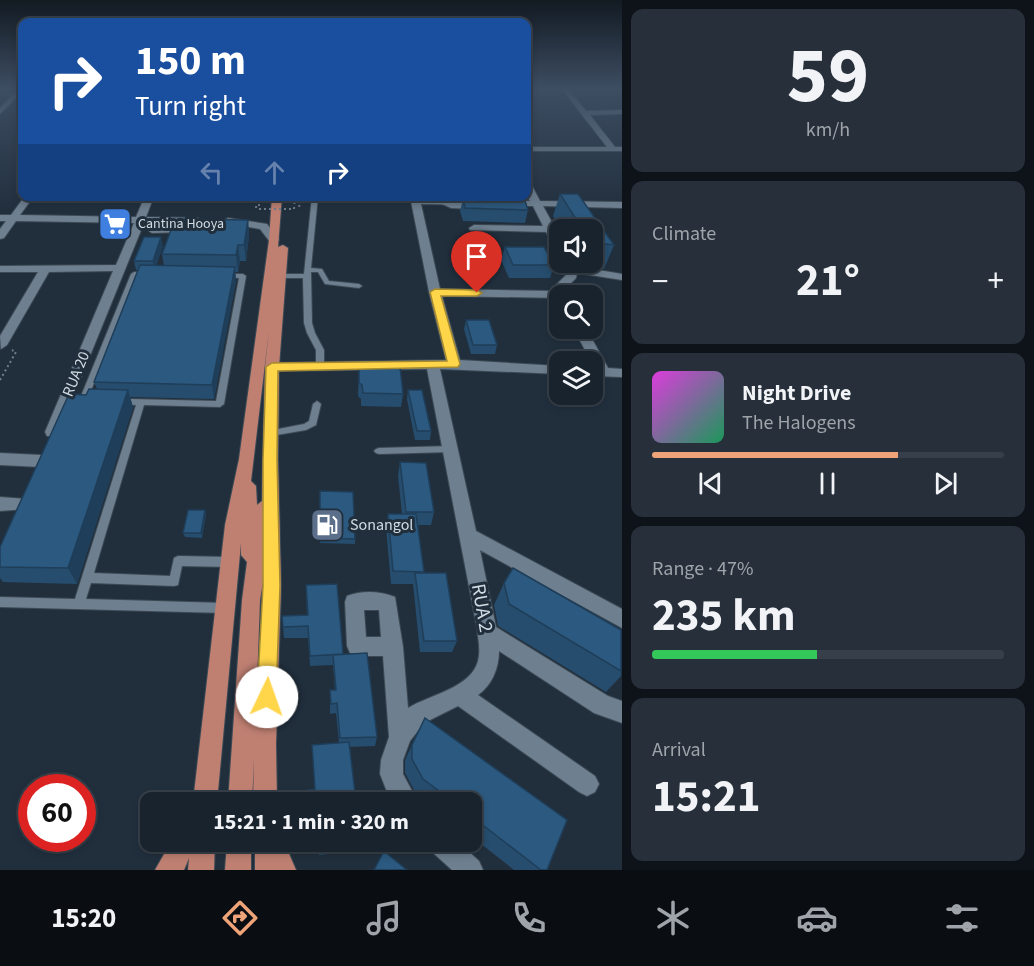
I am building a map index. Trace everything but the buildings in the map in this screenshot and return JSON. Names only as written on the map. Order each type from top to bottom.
[{"type":"main road","points":[[206,792],[229,562],[247,459],[280,201]]},
{"type":"main road","points":[[265,792],[264,744],[272,586],[270,460],[272,367],[281,276],[280,201]]},
{"type":"main road","points":[[247,459],[251,600]]},
{"type":"main road","points":[[241,792],[251,600],[270,460]]},
{"type":"main road","points":[[201,792],[207,767]]},
{"type":"main road","points":[[168,870],[179,852]]},
{"type":"main road","points":[[201,870],[202,852]]},
{"type":"main road","points":[[238,870],[239,852]]},
{"type":"main road","points":[[267,852],[268,870]]},
{"type":"main road","points":[[276,852],[283,870]]},
{"type":"street","points":[[600,130],[617,149]]},
{"type":"street","points":[[531,149],[617,149]]},
{"type":"street","points":[[474,228],[548,229],[531,193]]},
{"type":"street","points":[[0,236],[26,201]]},
{"type":"street","name":"RUA 20","points":[[0,459],[38,466],[148,201]]},
{"type":"street","points":[[219,221],[263,217],[278,201]]},
{"type":"street","points":[[415,201],[435,292],[454,364]]},
{"type":"street","points":[[433,201],[447,201]]},
{"type":"street","points":[[469,201],[493,205],[519,203],[621,206]]},
{"type":"street","points":[[0,218],[219,221],[263,226],[274,240]]},
{"type":"street","points":[[0,270],[119,268]]},
{"type":"street","points":[[1,345],[45,270]]},
{"type":"street","points":[[562,285],[572,276],[571,273]]},
{"type":"street","points":[[602,273],[621,277]]},
{"type":"street","points":[[435,292],[549,295]]},
{"type":"street","points":[[272,367],[454,364],[549,369]]},
{"type":"street","name":"RUA 2","points":[[399,792],[392,782],[390,771],[400,737],[407,723],[434,706],[471,689],[481,679],[490,653],[470,536],[434,365]]},
{"type":"street","points":[[603,372],[621,374]]},
{"type":"street","points":[[0,504],[24,499],[13,523]]},
{"type":"street","points":[[470,536],[621,619]]},
{"type":"street","points":[[486,632],[602,705],[621,712]]},
{"type":"street","points":[[393,647],[400,737]]},
{"type":"street","points":[[460,695],[587,784]]},
{"type":"street","points":[[451,852],[470,870]]},
{"type":"lane","points":[[315,201],[308,273],[308,323],[322,351],[320,366]]},
{"type":"lane","points":[[442,202],[458,207],[493,205]]},
{"type":"lane","points":[[170,242],[178,220]]},
{"type":"lane","points":[[152,231],[196,231]]},
{"type":"lane","points":[[158,275],[162,264]]},
{"type":"lane","points":[[281,276],[320,270],[324,282],[330,285],[359,286]]},
{"type":"lane","points":[[134,274],[243,276],[220,404],[141,402],[83,401],[134,274]]},
{"type":"lane","points":[[79,604],[141,402]]},
{"type":"lane","points":[[271,433],[306,427],[313,423],[316,420],[317,404]]},
{"type":"lane","points":[[379,451],[451,450]]},
{"type":"lane","points":[[87,578],[174,581],[178,561],[229,562]]},
{"type":"lane","points":[[0,602],[224,608]]},
{"type":"path","points":[[257,209],[294,209],[295,201]]},
{"type":"path","points":[[299,209],[300,201]]},
{"type":"path","points":[[0,380],[16,352],[1,345]]},
{"type":"place","name":"Cantina Hooya","points":[[115,224]]},
{"type":"place","name":"Sonangol","points":[[327,525]]},
{"type":"route","points":[[267,697],[272,586],[270,460],[272,367],[454,364],[435,292],[477,293]]}]
